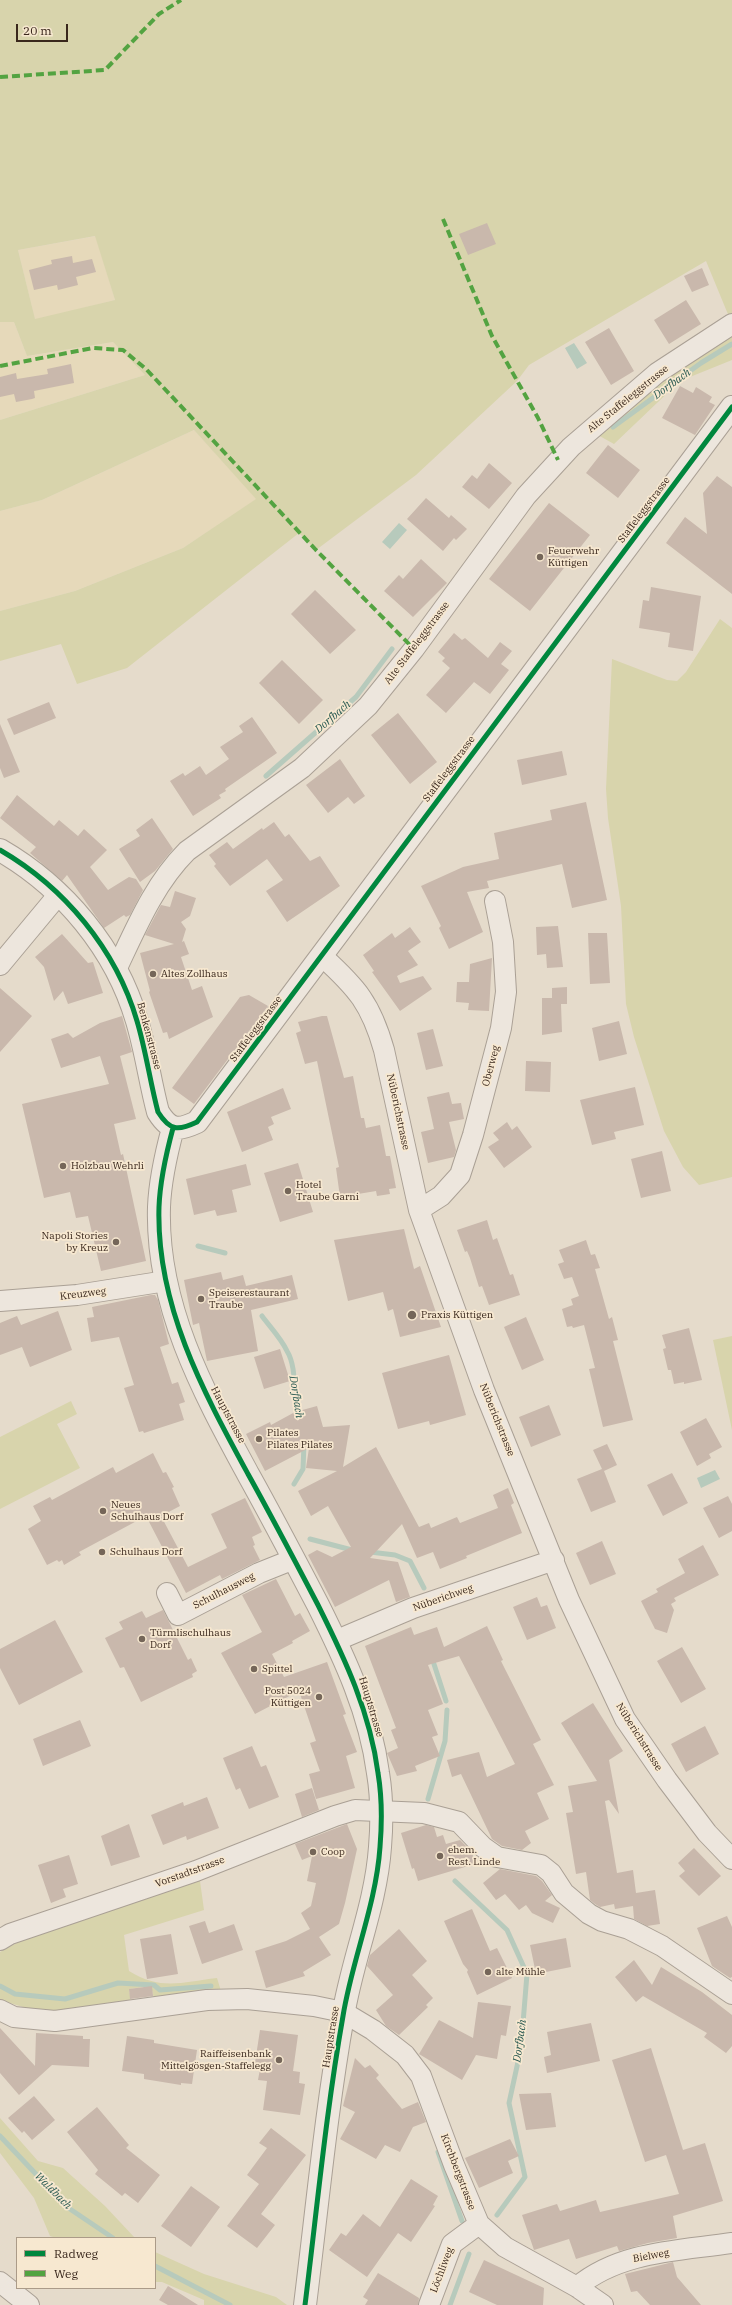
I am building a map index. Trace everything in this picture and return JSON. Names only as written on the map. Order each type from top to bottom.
[{"type":"street","name":"Alte Staffeleggstrasse","points":[[116,970],[146,908],[172,866],[187,851],[302,768],[368,706],[414,649],[526,496],[571,447],[657,373],[732,324]]},
{"type":"street","name":"Staffeleggstrasse","points":[[173,1128],[183,1129],[197,1122],[322,957],[362,900],[732,407]]},
{"type":"street","name":"Benkenstrasse","points":[[0,850],[59,894],[82,918],[116,970],[137,1019],[158,1112],[164,1122],[173,1128]]},
{"type":"street","points":[[0,966],[59,894]]},
{"type":"street","name":"Oberweg","points":[[419,1210],[441,1196],[460,1175],[473,1135],[501,1028],[506,992],[503,942],[495,901]]},
{"type":"street","name":"Nüberichstrasse","points":[[322,957],[362,996],[377,1026],[384,1050],[419,1210],[484,1390],[600,1670],[625,1719],[667,1780],[707,1833],[732,1859]]},
{"type":"street","name":"Hauptstrasse","points":[[173,1128],[162,1170],[159,1205],[160,1247],[166,1281],[182,1339],[204,1391],[294,1559],[357,1685],[371,1733],[378,1774],[381,1812],[380,1849],[372,1894],[343,2012],[331,2090],[305,2305]]},
{"type":"street","name":"Kreuzweg","points":[[0,1301],[77,1295],[166,1281]]},
{"type":"street","name":"Schulhausweg","points":[[167,1593],[178,1615],[259,1573],[294,1559]]},
{"type":"street","name":"Nüberichweg","points":[[335,1641],[413,1608],[554,1560]]},
{"type":"street","name":"Vorstadtstrasse","points":[[0,1940],[10,1934],[196,1871],[335,1816],[355,1810],[424,1813],[459,1822],[483,1847],[497,1858],[541,1865],[551,1873],[564,1893],[589,1914],[602,1921],[629,1929],[662,1946],[732,1994]]},
{"type":"street","points":[[0,2010],[14,2017],[55,2021],[207,2000],[246,2000],[314,2006],[343,2012]]},
{"type":"street","name":"Kirchbergstrasse","points":[[343,2012],[373,2030],[405,2055],[421,2076],[454,2165],[479,2224],[505,2247],[577,2287],[602,2305]]},
{"type":"street","name":"Löchliweg","points":[[429,2305],[452,2244],[479,2224]]},
{"type":"street","name":"Bielweg","points":[[577,2287],[592,2274],[640,2256],[732,2243]]},
{"type":"street","points":[[0,2282],[29,2305]]},
{"type":"shaded area","points":[[0,0],[732,0],[732,324],[706,261],[529,365],[517,381],[416,475],[316,550],[299,533],[127,668],[77,684],[61,644],[0,661],[0,611],[75,591],[183,548],[256,499],[194,430],[42,500],[0,511],[0,420],[145,375],[113,342],[27,356],[14,322],[0,322]],"holes":[[[95,236],[115,300],[35,319],[18,250]]]},
{"type":"shaded area","points":[[96,236],[115,300],[35,320],[18,250]]},
{"type":"shaded area","points":[[0,322],[14,322],[27,356],[113,342],[145,375],[0,420]]},
{"type":"shaded area","points":[[732,334],[732,360],[680,381],[614,444],[596,434],[708,347]]},
{"type":"shaded area","points":[[574,343],[587,363],[577,369],[565,348]]},
{"type":"shaded area","points":[[194,430],[257,499],[183,548],[75,591],[0,611],[0,511],[42,500]]},
{"type":"shaded area","points":[[399,523],[407,530],[390,549],[382,542]]},
{"type":"shaded area","points":[[720,619],[732,628],[732,1177],[699,1185],[683,1167],[664,1131],[634,1037],[626,1004],[621,906],[608,818],[606,789],[612,659],[667,680],[677,681],[686,672]]},
{"type":"shaded area","points":[[732,1336],[732,1430],[713,1340]]},
{"type":"shaded area","points":[[71,1401],[77,1414],[57,1424],[80,1468],[0,1509],[0,1437]]},
{"type":"shaded area","points":[[715,1470],[720,1479],[701,1488],[697,1478]]},
{"type":"shaded area","points":[[200,1881],[204,1910],[124,1935],[129,1971],[151,1981],[172,1984],[217,1978],[221,1991],[154,1999],[151,1986],[129,1989],[131,2003],[43,2013],[0,2000],[0,1952],[34,1934]]},
{"type":"shaded area","points":[[0,2118],[38,2161],[63,2168],[105,2206],[134,2237],[50,2236],[34,2198],[0,2153]]},
{"type":"shaded area","points":[[156,2252],[204,2274],[276,2297],[287,2305],[204,2305],[204,2300],[162,2282],[156,2282]]},
{"type":"building","points":[[487,223],[496,244],[468,255],[459,234]]},
{"type":"building","points":[[72,256],[73,263],[92,259],[96,272],[76,277],[78,285],[58,290],[57,285],[34,290],[29,270],[52,264],[51,260]]},
{"type":"building","points":[[702,268],[709,285],[692,292],[684,276]]},
{"type":"building","points":[[686,300],[701,324],[669,344],[654,320]]},
{"type":"building","points":[[609,328],[634,371],[611,385],[585,342]]},
{"type":"building","points":[[71,364],[74,383],[34,391],[35,398],[32,399],[16,402],[14,394],[0,397],[0,377],[16,373],[17,379],[48,374],[47,369]]},
{"type":"building","points":[[680,386],[693,393],[696,387],[712,397],[709,402],[715,405],[695,435],[662,418]]},
{"type":"building","points":[[608,445],[640,470],[618,498],[586,473]]},
{"type":"building","points":[[489,463],[512,483],[489,509],[462,487],[472,475],[477,479]]},
{"type":"building","points":[[717,476],[732,487],[732,594],[666,543],[685,517],[707,534],[703,493]]},
{"type":"building","points":[[426,498],[449,518],[451,515],[467,529],[456,540],[454,538],[443,551],[407,519]]},
{"type":"building","name":"Feuerwehr Küttigen","points":[[549,503],[590,535],[530,611],[489,579]]},
{"type":"building","points":[[421,559],[447,583],[413,617],[384,591],[399,575],[403,579]]},
{"type":"building","points":[[651,587],[701,596],[693,651],[668,647],[670,633],[639,628],[643,600],[649,601]]},
{"type":"building","points":[[315,590],[356,630],[330,654],[291,614]]},
{"type":"building","points":[[454,633],[462,640],[465,638],[488,658],[500,642],[512,651],[501,664],[509,670],[490,694],[474,682],[446,713],[426,695],[450,668],[442,661],[445,658],[438,652]]},
{"type":"building","points":[[282,660],[323,700],[299,724],[259,683]]},
{"type":"building","points":[[49,702],[56,718],[14,735],[7,719]]},
{"type":"building","points":[[398,713],[437,762],[410,784],[371,735]]},
{"type":"building","points":[[252,717],[277,753],[225,789],[226,791],[219,795],[221,798],[193,816],[170,781],[183,773],[185,776],[200,766],[206,775],[229,759],[220,747],[243,732],[239,726]]},
{"type":"building","points":[[0,724],[20,772],[4,778],[0,768]]},
{"type":"building","points":[[562,751],[567,775],[522,785],[517,760]]},
{"type":"building","points":[[340,759],[365,796],[354,804],[348,797],[328,813],[306,785]]},
{"type":"building","points":[[17,795],[54,826],[59,820],[78,836],[84,829],[107,850],[90,867],[108,890],[129,877],[136,879],[143,890],[130,915],[126,917],[124,915],[104,928],[67,875],[62,881],[30,853],[36,847],[0,818]]},
{"type":"building","points":[[586,802],[607,900],[572,908],[562,864],[487,881],[489,888],[467,892],[483,932],[449,949],[439,928],[441,926],[421,886],[463,867],[499,859],[494,833],[552,820],[550,810]]},
{"type":"building","points":[[152,818],[173,849],[155,871],[140,882],[119,849],[140,836],[136,830]]},
{"type":"building","points":[[274,822],[285,837],[289,834],[310,861],[320,856],[340,886],[287,922],[266,891],[283,880],[267,859],[230,886],[214,866],[216,864],[209,855],[227,842],[233,849],[262,828],[263,830]]},
{"type":"building","points":[[175,891],[196,898],[190,916],[181,922],[186,929],[182,942],[184,941],[189,954],[181,957],[192,990],[202,986],[213,1017],[169,1039],[167,1032],[163,1033],[149,992],[140,953],[174,944],[145,935],[161,905],[170,907]]},
{"type":"building","points":[[558,926],[563,967],[547,968],[546,954],[537,955],[536,927]]},
{"type":"building","points":[[410,927],[421,942],[408,951],[418,965],[397,976],[400,983],[423,976],[432,989],[400,1011],[372,972],[374,971],[363,955],[392,933],[395,938]]},
{"type":"building","points":[[588,933],[607,933],[610,983],[590,984]]},
{"type":"building","points":[[62,934],[88,963],[93,962],[103,993],[68,1004],[63,991],[54,1001],[44,967],[35,957]]},
{"type":"building","points":[[492,958],[489,1011],[468,1010],[469,1003],[456,1002],[457,982],[469,982],[470,964]]},
{"type":"building","points":[[567,987],[567,1004],[561,1004],[562,1032],[542,1035],[542,998],[552,998],[552,988]]},
{"type":"building","points":[[0,988],[32,1016],[0,1052]]},
{"type":"building","points":[[249,995],[268,1006],[194,1104],[172,1088],[240,997]]},
{"type":"building","points":[[122,1016],[132,1052],[120,1056],[136,1119],[114,1124],[121,1155],[123,1154],[146,1261],[101,1271],[88,1216],[76,1218],[70,1192],[44,1198],[22,1104],[109,1084],[100,1056],[61,1068],[51,1039],[68,1033],[73,1038],[100,1023]]},
{"type":"building","points":[[327,1016],[344,1078],[353,1076],[361,1118],[364,1118],[366,1128],[380,1125],[386,1156],[390,1156],[396,1188],[389,1189],[390,1194],[377,1196],[376,1191],[340,1197],[336,1168],[339,1167],[317,1061],[305,1064],[296,1033],[301,1031],[298,1022]]},
{"type":"building","points":[[619,1021],[627,1054],[599,1061],[592,1028]]},
{"type":"building","points":[[433,1029],[443,1066],[426,1070],[417,1033]]},
{"type":"building","points":[[526,1061],[551,1062],[550,1092],[525,1091]]},
{"type":"building","points":[[635,1087],[644,1125],[614,1132],[616,1139],[592,1145],[580,1100]]},
{"type":"building","points":[[283,1088],[291,1109],[271,1117],[274,1124],[268,1127],[273,1140],[242,1152],[227,1112]]},
{"type":"building","points":[[449,1092],[452,1104],[461,1103],[464,1119],[449,1122],[456,1150],[454,1157],[428,1163],[421,1132],[434,1129],[427,1097]]},
{"type":"building","points":[[507,1122],[512,1130],[517,1126],[532,1147],[504,1168],[488,1147],[499,1140],[493,1133]]},
{"type":"building","points":[[662,1151],[671,1191],[641,1198],[631,1159]]},
{"type":"building","name":"Hotel Traube Garni","points":[[298,1163],[313,1212],[280,1222],[264,1173]]},
{"type":"building","points":[[246,1164],[251,1185],[232,1190],[237,1212],[217,1216],[215,1210],[194,1215],[186,1179]]},
{"type":"building","points":[[487,1220],[493,1240],[497,1238],[510,1275],[513,1274],[520,1295],[489,1305],[482,1286],[479,1287],[470,1258],[467,1251],[465,1252],[457,1230]]},
{"type":"building","points":[[404,1229],[414,1269],[420,1266],[441,1327],[400,1337],[393,1309],[388,1311],[383,1292],[348,1301],[334,1240]]},
{"type":"building","points":[[586,1240],[591,1255],[595,1254],[600,1268],[595,1269],[609,1319],[612,1317],[618,1340],[613,1341],[633,1420],[603,1427],[589,1369],[595,1368],[584,1325],[573,1328],[572,1326],[567,1327],[562,1309],[573,1305],[571,1299],[579,1296],[572,1277],[564,1279],[558,1264],[564,1262],[559,1250]]},
{"type":"building","points":[[221,1272],[223,1280],[243,1275],[246,1286],[292,1275],[298,1299],[251,1310],[258,1351],[207,1361],[199,1323],[193,1325],[184,1280]]},
{"type":"building","points":[[155,1295],[158,1300],[169,1344],[160,1347],[172,1384],[178,1382],[185,1402],[179,1404],[184,1420],[144,1433],[143,1431],[139,1432],[124,1388],[134,1385],[119,1337],[91,1342],[87,1318],[94,1317],[92,1307]]},
{"type":"building","points":[[58,1311],[72,1350],[30,1367],[22,1347],[0,1355],[0,1323],[17,1316],[21,1325]]},
{"type":"building","points":[[526,1317],[544,1360],[522,1370],[504,1327]]},
{"type":"building","points":[[689,1328],[702,1380],[684,1384],[684,1382],[674,1384],[671,1370],[668,1370],[663,1349],[666,1348],[662,1335]]},
{"type":"building","points":[[280,1349],[290,1381],[264,1389],[254,1357]]},
{"type":"building","points":[[449,1355],[466,1415],[430,1425],[429,1421],[398,1429],[382,1373]]},
{"type":"building","points":[[549,1405],[561,1435],[531,1447],[519,1417]]},
{"type":"building","points":[[317,1406],[323,1427],[350,1425],[343,1467],[376,1447],[419,1527],[429,1523],[431,1528],[457,1517],[460,1523],[498,1508],[493,1495],[508,1488],[514,1503],[511,1505],[522,1533],[466,1556],[467,1558],[440,1569],[433,1552],[417,1558],[402,1524],[370,1558],[398,1562],[410,1597],[396,1602],[389,1580],[335,1607],[308,1555],[317,1550],[332,1557],[351,1547],[328,1506],[311,1516],[298,1491],[337,1471],[306,1468],[309,1448],[265,1471],[246,1434],[270,1422],[271,1425],[295,1412]]},
{"type":"building","points":[[706,1418],[722,1447],[709,1454],[711,1458],[697,1466],[680,1432]]},
{"type":"building","points":[[607,1444],[617,1465],[604,1471],[616,1502],[591,1512],[577,1479],[602,1469],[593,1450]]},
{"type":"building","name":"Neues Schulhaus Dorf","points":[[153,1453],[163,1473],[166,1472],[174,1487],[172,1488],[180,1506],[161,1516],[188,1567],[227,1548],[211,1514],[245,1498],[262,1532],[252,1537],[255,1545],[253,1546],[260,1560],[222,1579],[220,1575],[186,1593],[146,1516],[79,1552],[81,1555],[64,1565],[62,1560],[59,1562],[57,1560],[47,1565],[28,1529],[41,1521],[33,1506],[50,1497],[52,1500],[113,1467],[116,1473]]},
{"type":"building","points":[[672,1473],[688,1503],[663,1516],[647,1485]]},
{"type":"building","points":[[728,1496],[732,1504],[732,1531],[719,1538],[703,1508]]},
{"type":"building","points":[[602,1541],[616,1574],[590,1585],[576,1553]]},
{"type":"building","points":[[703,1545],[719,1575],[674,1598],[676,1601],[671,1604],[674,1610],[667,1633],[655,1629],[641,1601],[658,1592],[656,1589],[685,1573],[678,1559]]},
{"type":"building","points":[[276,1579],[295,1616],[300,1613],[310,1631],[292,1641],[293,1643],[272,1654],[284,1677],[327,1662],[346,1714],[343,1715],[357,1752],[346,1756],[355,1788],[316,1799],[309,1774],[320,1771],[310,1743],[316,1741],[299,1691],[255,1714],[221,1653],[262,1632],[242,1595]]},
{"type":"building","points":[[537,1597],[541,1607],[547,1605],[556,1628],[527,1640],[513,1607]]},
{"type":"building","points":[[163,1610],[188,1660],[191,1658],[197,1671],[192,1674],[193,1677],[141,1702],[124,1667],[120,1668],[105,1638],[123,1629],[119,1622],[142,1611],[146,1618]]},
{"type":"building","points":[[55,1620],[83,1672],[19,1705],[0,1668],[0,1649]]},
{"type":"building","points":[[487,1626],[503,1660],[501,1661],[541,1740],[533,1744],[554,1785],[537,1793],[549,1819],[525,1831],[531,1843],[522,1850],[502,1846],[492,1839],[461,1774],[452,1777],[447,1760],[479,1752],[487,1777],[515,1764],[459,1656],[428,1665],[443,1704],[428,1710],[438,1735],[432,1737],[440,1756],[415,1766],[417,1771],[397,1776],[387,1753],[398,1748],[391,1730],[396,1728],[365,1646],[411,1627],[414,1635],[437,1627],[444,1647]]},
{"type":"building","points":[[682,1647],[706,1689],[681,1703],[657,1661]]},
{"type":"building","points":[[593,1703],[623,1751],[609,1760],[619,1814],[609,1800],[605,1801],[617,1873],[633,1870],[636,1893],[655,1890],[660,1924],[647,1926],[634,1919],[633,1906],[615,1909],[614,1904],[600,1907],[590,1900],[586,1872],[576,1874],[566,1813],[573,1812],[568,1786],[597,1781],[561,1723]]},
{"type":"building","points":[[80,1720],[91,1746],[43,1766],[33,1739]]},
{"type":"building","points":[[705,1726],[719,1754],[686,1772],[671,1744]]},
{"type":"building","points":[[252,1746],[261,1767],[266,1765],[279,1797],[249,1809],[240,1788],[236,1790],[223,1758]]},
{"type":"building","points":[[312,1788],[319,1810],[302,1817],[295,1794]]},
{"type":"building","points":[[207,1797],[219,1828],[187,1840],[186,1836],[163,1845],[151,1815],[183,1802],[184,1806]]},
{"type":"building","points":[[129,1824],[140,1857],[111,1866],[101,1836]]},
{"type":"building","points":[[347,1824],[357,1849],[345,1903],[339,1924],[319,1937],[331,1955],[303,1972],[305,1976],[266,1988],[255,1951],[286,1941],[310,1929],[301,1913],[311,1906],[316,1883],[307,1881],[312,1856],[302,1860],[295,1844]]},
{"type":"building","name":"ehem. Rest. Linde","points":[[426,1825],[434,1827],[437,1837],[443,1835],[446,1844],[460,1840],[472,1852],[475,1864],[418,1881],[414,1868],[412,1869],[401,1833]]},
{"type":"building","points":[[694,1848],[721,1876],[699,1896],[679,1876],[685,1871],[678,1863]]},
{"type":"building","points":[[69,1855],[78,1884],[63,1889],[66,1897],[51,1903],[38,1865]]},
{"type":"building","points":[[500,1869],[536,1876],[542,1881],[552,1895],[545,1901],[560,1908],[553,1923],[532,1913],[526,1905],[519,1910],[505,1894],[496,1900],[483,1883]]},
{"type":"building","points":[[472,1909],[490,1951],[497,1948],[512,1978],[477,1995],[467,1972],[468,1970],[463,1964],[444,1921]]},
{"type":"building","points":[[727,1916],[732,1927],[732,1977],[730,1978],[712,1966],[697,1928]]},
{"type":"building","points":[[205,1921],[209,1933],[234,1924],[243,1950],[202,1964],[189,1926]]},
{"type":"building","points":[[399,1929],[427,1961],[412,1975],[433,1998],[426,2005],[428,2007],[399,2035],[386,2026],[376,2010],[393,1995],[367,1966],[370,1955]]},
{"type":"building","points":[[171,1934],[178,1974],[147,1979],[140,1939]]},
{"type":"building","points":[[566,1938],[571,1967],[536,1974],[530,1945]]},
{"type":"building","points":[[634,1960],[652,1985],[661,1967],[702,1992],[732,2015],[732,2046],[726,2053],[704,2037],[707,2033],[643,1996],[636,2002],[615,1977]]},
{"type":"building","points":[[152,1986],[153,1996],[130,1999],[129,1989]]},
{"type":"building","points":[[478,2002],[511,2006],[506,2036],[501,2035],[497,2059],[476,2055],[462,2080],[419,2054],[439,2020],[473,2038]]},
{"type":"building","points":[[591,2023],[600,2061],[547,2073],[544,2057],[551,2055],[547,2032]]},
{"type":"building","points":[[0,2028],[35,2066],[36,2033],[83,2036],[83,2039],[90,2039],[89,2067],[52,2065],[19,2095],[0,2073]]},
{"type":"building","points":[[260,2030],[298,2035],[293,2071],[300,2072],[299,2083],[305,2084],[300,2115],[263,2110],[267,2081],[258,2080],[260,2069],[254,2069]]},
{"type":"building","points":[[127,2036],[154,2040],[154,2043],[197,2050],[192,2084],[181,2083],[181,2085],[144,2079],[144,2074],[122,2071]]},
{"type":"building","points":[[651,2048],[683,2150],[705,2143],[723,2201],[673,2216],[677,2238],[648,2243],[619,2251],[617,2246],[576,2259],[569,2239],[534,2250],[522,2215],[557,2204],[560,2211],[596,2200],[600,2212],[679,2194],[666,2155],[645,2162],[612,2060]]},
{"type":"building","points":[[355,2058],[365,2068],[370,2065],[379,2075],[376,2078],[402,2109],[418,2102],[426,2122],[413,2127],[400,2152],[385,2145],[376,2159],[340,2139],[355,2112],[343,2106]]},
{"type":"building","points":[[551,2093],[556,2127],[526,2130],[519,2094]]},
{"type":"building","points":[[34,2096],[55,2120],[32,2140],[24,2131],[22,2133],[8,2118]]},
{"type":"building","points":[[97,2107],[129,2145],[126,2148],[160,2175],[138,2203],[125,2193],[122,2196],[95,2174],[98,2170],[67,2132]]},
{"type":"building","points":[[271,2128],[306,2155],[261,2214],[275,2225],[257,2248],[227,2226],[259,2184],[247,2175],[267,2148],[259,2143]]},
{"type":"building","points":[[510,2139],[519,2156],[508,2161],[513,2173],[479,2188],[465,2158]]},
{"type":"building","points":[[411,2179],[438,2196],[433,2205],[435,2206],[411,2242],[398,2233],[367,2277],[329,2250],[341,2233],[346,2236],[363,2214],[380,2227]]},
{"type":"building","points":[[191,2186],[220,2207],[191,2247],[161,2226]]},
{"type":"building","points":[[484,2260],[544,2288],[543,2305],[497,2305],[469,2292]]},
{"type":"building","points":[[673,2262],[677,2277],[701,2305],[650,2305],[637,2291],[631,2292],[625,2274]]},
{"type":"building","points":[[378,2273],[419,2298],[418,2305],[365,2305],[368,2300],[363,2297]]},
{"type":"building","points":[[168,2286],[198,2305],[168,2305],[159,2300]]},
{"type":"waterway","name":"Dorfbach","points":[[613,427],[701,363],[732,344]]},
{"type":"waterway","name":"Dorfbach","points":[[266,776],[356,697],[392,649]]},
{"type":"waterway","name":"Dorfbach","points":[[198,1246],[225,1253]]},
{"type":"waterway","name":"Dorfbach","points":[[262,1316],[285,1346],[293,1366],[295,1401],[298,1417]]},
{"type":"waterway","name":"Dorfbach","points":[[294,1484],[303,1469],[304,1444]]},
{"type":"waterway","name":"Dorfbach","points":[[310,1539],[352,1550]]},
{"type":"waterway","name":"Dorfbach","points":[[370,1552],[395,1555],[410,1561],[424,1588]]},
{"type":"waterway","name":"Dorfbach","points":[[432,1658],[446,1701]]},
{"type":"waterway","name":"Dorfbach","points":[[428,1799],[445,1741],[447,1710]]},
{"type":"waterway","name":"Dorfbach","points":[[455,1881],[507,1930],[527,1974],[521,2048],[509,2103],[525,2177],[497,2215]]},
{"type":"waterway","points":[[0,1986],[15,1994],[65,1999],[118,1983],[154,1985],[160,1990],[211,1986]]},
{"type":"waterway","name":"Waldbach","points":[[0,2136],[67,2207],[112,2237]]},
{"type":"waterway","points":[[438,2152],[462,2221]]},
{"type":"waterway","points":[[450,2305],[469,2254]]},
{"type":"waterway","name":"Waldbach","points":[[156,2267],[230,2305]]},
{"type":"marked path","points":[[0,77],[105,70],[159,14],[181,0]]},
{"type":"marked path","points":[[443,219],[492,336],[538,418],[558,460]]},
{"type":"marked path","points":[[0,366],[93,348],[123,350],[146,369],[316,550],[414,649]]},
{"type":"cycle path","points":[[0,850],[45,882],[66,901],[85,922],[116,969],[128,994],[143,1044],[158,1112],[166,1123],[175,1128],[185,1127],[197,1122],[732,407]]},
{"type":"cycle path","points":[[173,1128],[164,1167],[159,1207],[160,1243],[165,1278],[174,1313],[199,1379],[231,1443],[338,1645],[363,1707],[374,1750],[379,1782],[381,1819],[378,1869],[343,2016],[327,2124],[305,2305]]},
{"type":"place","name":"Feuerwehr Küttigen","points":[[540,557]]},
{"type":"place","name":"Altes Zollhaus","points":[[153,974]]},
{"type":"place","name":"Holzbau Wehrli","points":[[63,1166]]},
{"type":"place","name":"Hotel Traube Garni","points":[[288,1191]]},
{"type":"place","name":"Napoli Stories by Kreuz","points":[[116,1242]]},
{"type":"place","name":"Speiserestaurant Traube","points":[[201,1299]]},
{"type":"place","name":"Praxis Küttigen","points":[[412,1315]]},
{"type":"place","name":"Pilates Pilates Pilates","points":[[259,1439]]},
{"type":"place","name":"Neues Schulhaus Dorf","points":[[103,1511]]},
{"type":"place","name":"Schulhaus Dorf","points":[[102,1552]]},
{"type":"place","name":"Türmlischulhaus Dorf","points":[[142,1639]]},
{"type":"place","name":"Spittel","points":[[254,1669]]},
{"type":"place","name":"Post 5024 Küttigen","points":[[319,1697]]},
{"type":"place","name":"Coop","points":[[313,1852]]},
{"type":"place","name":"ehem. Rest. Linde","points":[[440,1856]]},
{"type":"place","name":"alte Mühle","points":[[488,1972]]},
{"type":"place","name":"Raiffeisenbank Mittelgösgen-Staffelegg","points":[[279,2060]]}]
